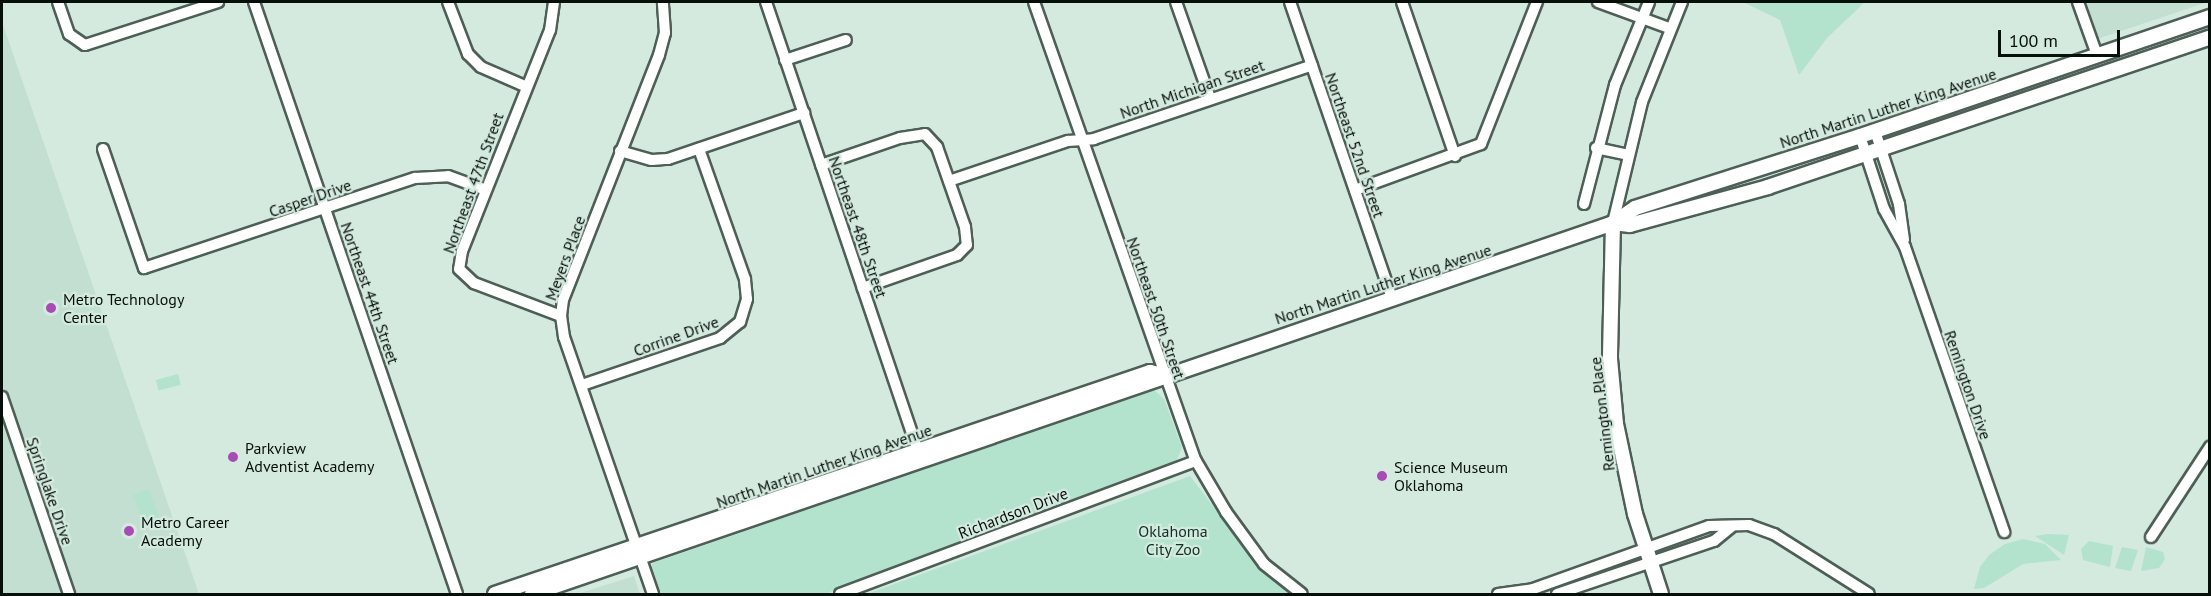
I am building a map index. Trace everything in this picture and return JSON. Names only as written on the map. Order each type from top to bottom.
[{"type":"main road","name":"North Martin Luther King Avenue","points":[[495,594],[639,552],[1153,382],[1163,375],[1613,223],[1635,208],[1860,136],[2210,17]]},
{"type":"main road","name":"North Martin Luther King Avenue","points":[[1613,223],[1630,225],[1768,187],[2210,37]]},
{"type":"main road","name":"Remington Place","points":[[1613,223],[1610,359],[1616,424],[1646,549],[1661,594]]},
{"type":"main road","name":"North Martin Luther King Avenue","points":[[532,594],[639,552]]},
{"type":"street","points":[[58,2],[69,34],[85,45],[218,2]]},
{"type":"street","name":"Northeast 44th Street","points":[[254,2],[457,594]]},
{"type":"street","points":[[448,2],[468,54],[481,67],[525,86]]},
{"type":"street","name":"Northeast 47th Street","points":[[554,2],[550,30],[525,86],[462,250],[462,274],[474,283],[561,316]]},
{"type":"street","name":"Meyers Place","points":[[653,594],[561,316],[563,300],[659,55],[665,33],[663,2]]},
{"type":"street","name":"Northeast 48th Street","points":[[766,2],[921,457]]},
{"type":"street","name":"Northeast 50th Street","points":[[1034,2],[1163,375],[1196,461],[1226,513],[1264,564],[1302,594]]},
{"type":"street","points":[[1176,2],[1210,99]]},
{"type":"street","name":"Northeast 52nd Street","points":[[1290,2],[1392,299]]},
{"type":"street","points":[[1402,2],[1455,156]]},
{"type":"street","points":[[1355,190],[1476,148],[1487,135],[1537,2]]},
{"type":"street","points":[[1598,2],[1669,28]]},
{"type":"street","points":[[1584,204],[1596,148],[1641,18],[1649,2]]},
{"type":"street","points":[[1613,223],[1645,93],[1669,28],[1682,2]]},
{"type":"street","points":[[2078,2],[2097,55]]},
{"type":"street","points":[[785,60],[846,40]]},
{"type":"street","name":"North Michigan Street","points":[[949,182],[1068,141],[1082,140],[1312,65]]},
{"type":"street","points":[[620,151],[660,160],[804,113]]},
{"type":"street","name":"Remington Drive","points":[[1875,131],[1899,204],[1905,248]]},
{"type":"street","points":[[821,165],[907,136],[925,134],[937,147],[949,182],[968,238],[966,248],[947,260],[863,288]]},
{"type":"street","name":"Remington Drive","points":[[1860,136],[1884,209],[1905,248],[2004,532]]},
{"type":"street","name":"Corrine Drive","points":[[582,385],[720,338],[740,322],[747,298],[745,279],[699,148]]},
{"type":"street","points":[[1596,148],[1629,155]]},
{"type":"street","name":"Casper Drive","points":[[103,149],[144,268],[416,178],[438,175],[486,190]]},
{"type":"street","name":"Springlake Drive","points":[[2,397],[69,594]]},
{"type":"street","points":[[2151,537],[2210,447]]},
{"type":"street","name":"Richardson Drive","points":[[840,594],[1196,461]]},
{"type":"street","points":[[1498,594],[1533,589],[1709,526],[1749,525],[1766,529],[1869,594]]},
{"type":"street","points":[[1557,594],[1714,542],[1731,527]]},
{"type":"shaded area","points":[[2081,2],[2208,2],[2094,40]]},
{"type":"shaded area","name":"Metro Technology Center","points":[[2,22],[199,594],[2,594]]},
{"type":"shaded area","points":[[634,576],[640,594],[577,594]]},
{"type":"green space","points":[[1743,2],[1865,2],[1827,38],[1799,75],[1780,20]]},
{"type":"green space","points":[[178,374],[181,385],[159,391],[156,380]]},
{"type":"green space","points":[[1154,390],[1164,399],[1182,447],[1177,460],[825,594],[657,594],[649,569],[653,563]]},
{"type":"green space","name":"Oklahoma City Zoo","points":[[1190,476],[1258,565],[1290,594],[867,594]]},
{"type":"green space","points":[[149,489],[159,517],[143,523],[133,495]]},
{"type":"green space","points":[[2069,535],[2064,555],[2035,536]]},
{"type":"green space","points":[[2023,539],[2045,544],[2061,560],[2023,564],[1984,588],[1974,589],[1980,567],[1989,555],[2005,544]]},
{"type":"green space","points":[[2089,541],[2113,546],[2110,567],[2083,560],[2081,549]]},
{"type":"green space","points":[[2122,547],[2138,550],[2131,571],[2115,568]]},
{"type":"green space","points":[[2146,547],[2163,552],[2165,559],[2159,568],[2141,571]]},
{"type":"place","name":"Metro Technology Center","points":[[51,308]]},
{"type":"place","name":"Parkview Adventist Academy","points":[[233,457]]},
{"type":"place","name":"Science Museum Oklahoma","points":[[1382,476]]},
{"type":"place","name":"Metro Career Academy","points":[[129,531]]}]
